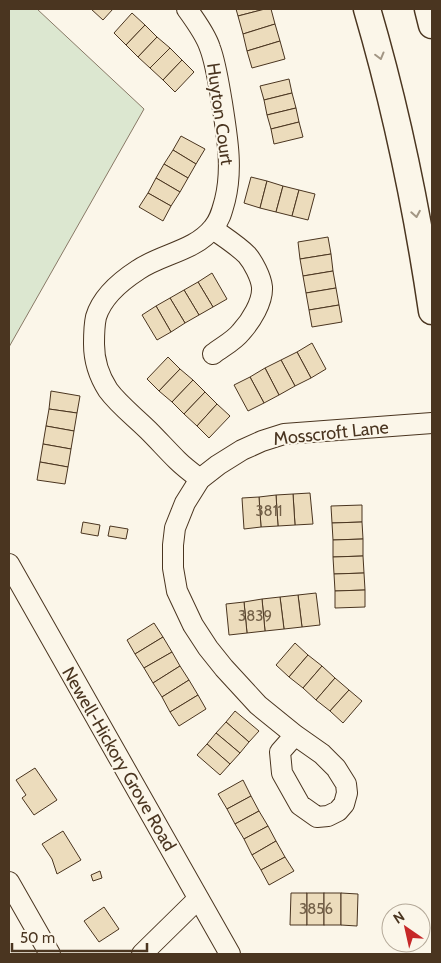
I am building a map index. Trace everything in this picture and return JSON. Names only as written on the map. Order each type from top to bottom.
[{"type":"main road","points":[[367,9],[396,117],[412,192],[432,311]]},
{"type":"main road","points":[[428,9],[432,25]]},
{"type":"street","name":"Huyton Court","points":[[187,9],[210,47],[219,85],[228,139],[230,167],[227,192],[221,215],[213,229],[198,242],[141,268],[124,279],[102,305],[95,326],[96,361],[108,390],[177,460],[200,480]]},
{"type":"street","points":[[213,229],[235,244],[248,256],[257,271],[262,287],[253,318],[240,334],[213,354]]},
{"type":"street","name":"Mosscroft Lane","points":[[295,736],[258,704],[224,668],[193,625],[177,590],[173,560],[175,528],[185,503],[200,480],[218,465],[242,450],[262,441],[284,434],[432,423]]},
{"type":"street","name":"Newell-Hickory Grove Road","points":[[9,564],[230,954]]},
{"type":"street","points":[[9,882],[50,954]]},
{"type":"street","points":[[142,954],[198,899]]},
{"type":"green space","points":[[9,9],[37,9],[144,109],[9,347]]},
{"type":"building","points":[[91,9],[113,9],[103,20]]},
{"type":"building","points":[[236,9],[265,9],[238,16]]},
{"type":"building","points":[[271,9],[275,24],[243,34],[238,16]]},
{"type":"building","points":[[132,13],[145,25],[126,45],[114,33]]},
{"type":"building","points":[[275,24],[280,41],[247,51],[243,34]]},
{"type":"building","points":[[145,25],[157,37],[138,57],[126,45]]},
{"type":"building","points":[[157,37],[170,48],[150,68],[138,57]]},
{"type":"building","points":[[280,41],[285,59],[252,68],[247,51]]},
{"type":"building","points":[[170,48],[182,60],[163,80],[150,68]]},
{"type":"building","points":[[182,60],[194,72],[175,92],[163,80]]},
{"type":"building","points":[[289,79],[292,93],[264,100],[260,86]]},
{"type":"building","points":[[292,93],[296,108],[267,115],[264,100]]},
{"type":"building","points":[[296,108],[299,122],[271,129],[267,115]]},
{"type":"building","points":[[299,122],[303,137],[274,144],[271,129]]},
{"type":"building","points":[[181,136],[205,149],[196,164],[173,150]]},
{"type":"building","points":[[173,150],[196,164],[188,178],[164,164]]},
{"type":"building","points":[[164,164],[188,178],[180,192],[156,178]]},
{"type":"building","points":[[251,177],[267,181],[260,208],[244,203]]},
{"type":"building","points":[[156,178],[180,192],[171,206],[148,193]]},
{"type":"building","points":[[267,181],[283,186],[276,212],[260,208]]},
{"type":"building","points":[[283,186],[299,190],[292,216],[276,212]]},
{"type":"building","points":[[299,190],[315,194],[308,220],[292,216]]},
{"type":"building","points":[[148,193],[171,206],[163,221],[139,207]]},
{"type":"building","points":[[328,237],[331,254],[300,259],[298,242]]},
{"type":"building","points":[[331,254],[333,271],[303,276],[300,259]]},
{"type":"building","points":[[333,271],[336,288],[306,293],[303,276]]},
{"type":"building","points":[[212,273],[227,299],[213,307],[198,282]]},
{"type":"building","points":[[198,282],[213,307],[199,315],[184,290]]},
{"type":"building","points":[[336,288],[339,305],[309,310],[306,293]]},
{"type":"building","points":[[184,290],[199,315],[185,323],[170,298]]},
{"type":"building","points":[[170,298],[185,323],[171,332],[156,306]]},
{"type":"building","points":[[339,305],[342,322],[312,327],[309,310]]},
{"type":"building","points":[[156,306],[171,332],[157,340],[142,315]]},
{"type":"building","points":[[312,343],[326,369],[311,378],[297,352]]},
{"type":"building","points":[[297,352],[311,378],[295,386],[281,360]]},
{"type":"building","points":[[168,357],[180,369],[159,391],[147,379]]},
{"type":"building","points":[[281,360],[295,386],[279,395],[265,368]]},
{"type":"building","points":[[265,368],[279,395],[264,403],[250,377]]},
{"type":"building","points":[[180,369],[193,380],[172,402],[159,391]]},
{"type":"building","points":[[250,377],[264,403],[248,411],[234,385]]},
{"type":"building","points":[[193,380],[205,392],[184,414],[172,402]]},
{"type":"building","points":[[51,391],[80,396],[77,413],[49,409]]},
{"type":"building","points":[[205,392],[217,404],[197,426],[184,414]]},
{"type":"building","points":[[217,404],[230,416],[209,438],[197,426]]},
{"type":"building","points":[[49,409],[77,413],[74,431],[46,426]]},
{"type":"building","points":[[46,426],[74,431],[71,449],[43,444]]},
{"type":"building","points":[[43,444],[71,449],[68,467],[40,462]]},
{"type":"building","points":[[40,462],[68,467],[65,484],[37,480]]},
{"type":"building","points":[[310,493],[313,524],[295,525],[293,494]]},
{"type":"building","points":[[293,494],[295,525],[278,526],[276,495]]},
{"type":"building","points":[[276,495],[278,526],[261,527],[259,497]]},
{"type":"building","points":[[259,497],[261,527],[244,529],[242,498]]},
{"type":"building","points":[[362,505],[362,522],[332,523],[331,506]]},
{"type":"building","points":[[83,522],[100,525],[98,536],[81,533]]},
{"type":"building","points":[[362,522],[363,539],[333,540],[332,523]]},
{"type":"building","points":[[110,526],[128,529],[126,539],[108,536]]},
{"type":"building","points":[[363,539],[363,556],[333,557],[333,540]]},
{"type":"building","points":[[363,556],[364,573],[334,574],[333,557]]},
{"type":"building","points":[[364,573],[365,590],[335,591],[334,574]]},
{"type":"building","points":[[365,590],[365,607],[335,608],[335,591]]},
{"type":"building","points":[[316,593],[320,625],[302,627],[298,595]]},
{"type":"building","points":[[298,595],[302,627],[284,629],[280,597]]},
{"type":"building","points":[[280,597],[284,629],[265,631],[262,599]]},
{"type":"building","points":[[262,599],[265,631],[247,633],[244,602]]},
{"type":"building","points":[[244,602],[247,633],[229,635],[226,604]]},
{"type":"building","points":[[154,623],[163,637],[135,654],[127,640]]},
{"type":"building","points":[[163,637],[172,652],[144,668],[135,654]]},
{"type":"building","points":[[295,643],[308,655],[289,677],[276,665]]},
{"type":"building","points":[[172,652],[180,666],[153,683],[144,668]]},
{"type":"building","points":[[308,655],[322,666],[303,688],[289,677]]},
{"type":"building","points":[[180,666],[189,680],[162,697],[153,683]]},
{"type":"building","points":[[322,666],[335,678],[316,700],[303,688]]},
{"type":"building","points":[[335,678],[349,690],[330,711],[316,700]]},
{"type":"building","points":[[189,680],[198,695],[170,712],[162,697]]},
{"type":"building","points":[[349,690],[362,701],[343,723],[330,711]]},
{"type":"building","points":[[198,695],[206,709],[179,726],[170,712]]},
{"type":"building","points":[[235,711],[259,731],[249,742],[226,722]]},
{"type":"building","points":[[226,722],[249,742],[240,753],[216,733]]},
{"type":"building","points":[[216,733],[240,753],[230,764],[207,744]]},
{"type":"building","points":[[207,744],[230,764],[220,775],[197,755]]},
{"type":"building","points":[[35,768],[57,800],[34,815],[22,798],[26,795],[16,780]]},
{"type":"building","points":[[243,780],[251,796],[227,809],[218,794]]},
{"type":"building","points":[[251,796],[259,811],[235,824],[227,809]]},
{"type":"building","points":[[259,811],[268,826],[244,839],[235,824]]},
{"type":"building","points":[[268,826],[276,841],[252,855],[244,839]]},
{"type":"building","points":[[63,831],[81,860],[57,874],[52,859],[42,844]]},
{"type":"building","points":[[276,841],[285,857],[261,870],[252,855]]},
{"type":"building","points":[[285,857],[294,871],[269,885],[261,870]]},
{"type":"building","points":[[100,871],[102,878],[93,881],[91,875]]},
{"type":"building","points":[[291,893],[307,893],[307,925],[290,925]]},
{"type":"building","points":[[307,893],[324,893],[324,925],[307,925]]},
{"type":"building","points":[[324,893],[341,893],[341,925],[324,925]]},
{"type":"building","points":[[341,893],[358,894],[357,926],[341,925]]},
{"type":"building","points":[[104,907],[119,929],[99,942],[84,921]]}]
